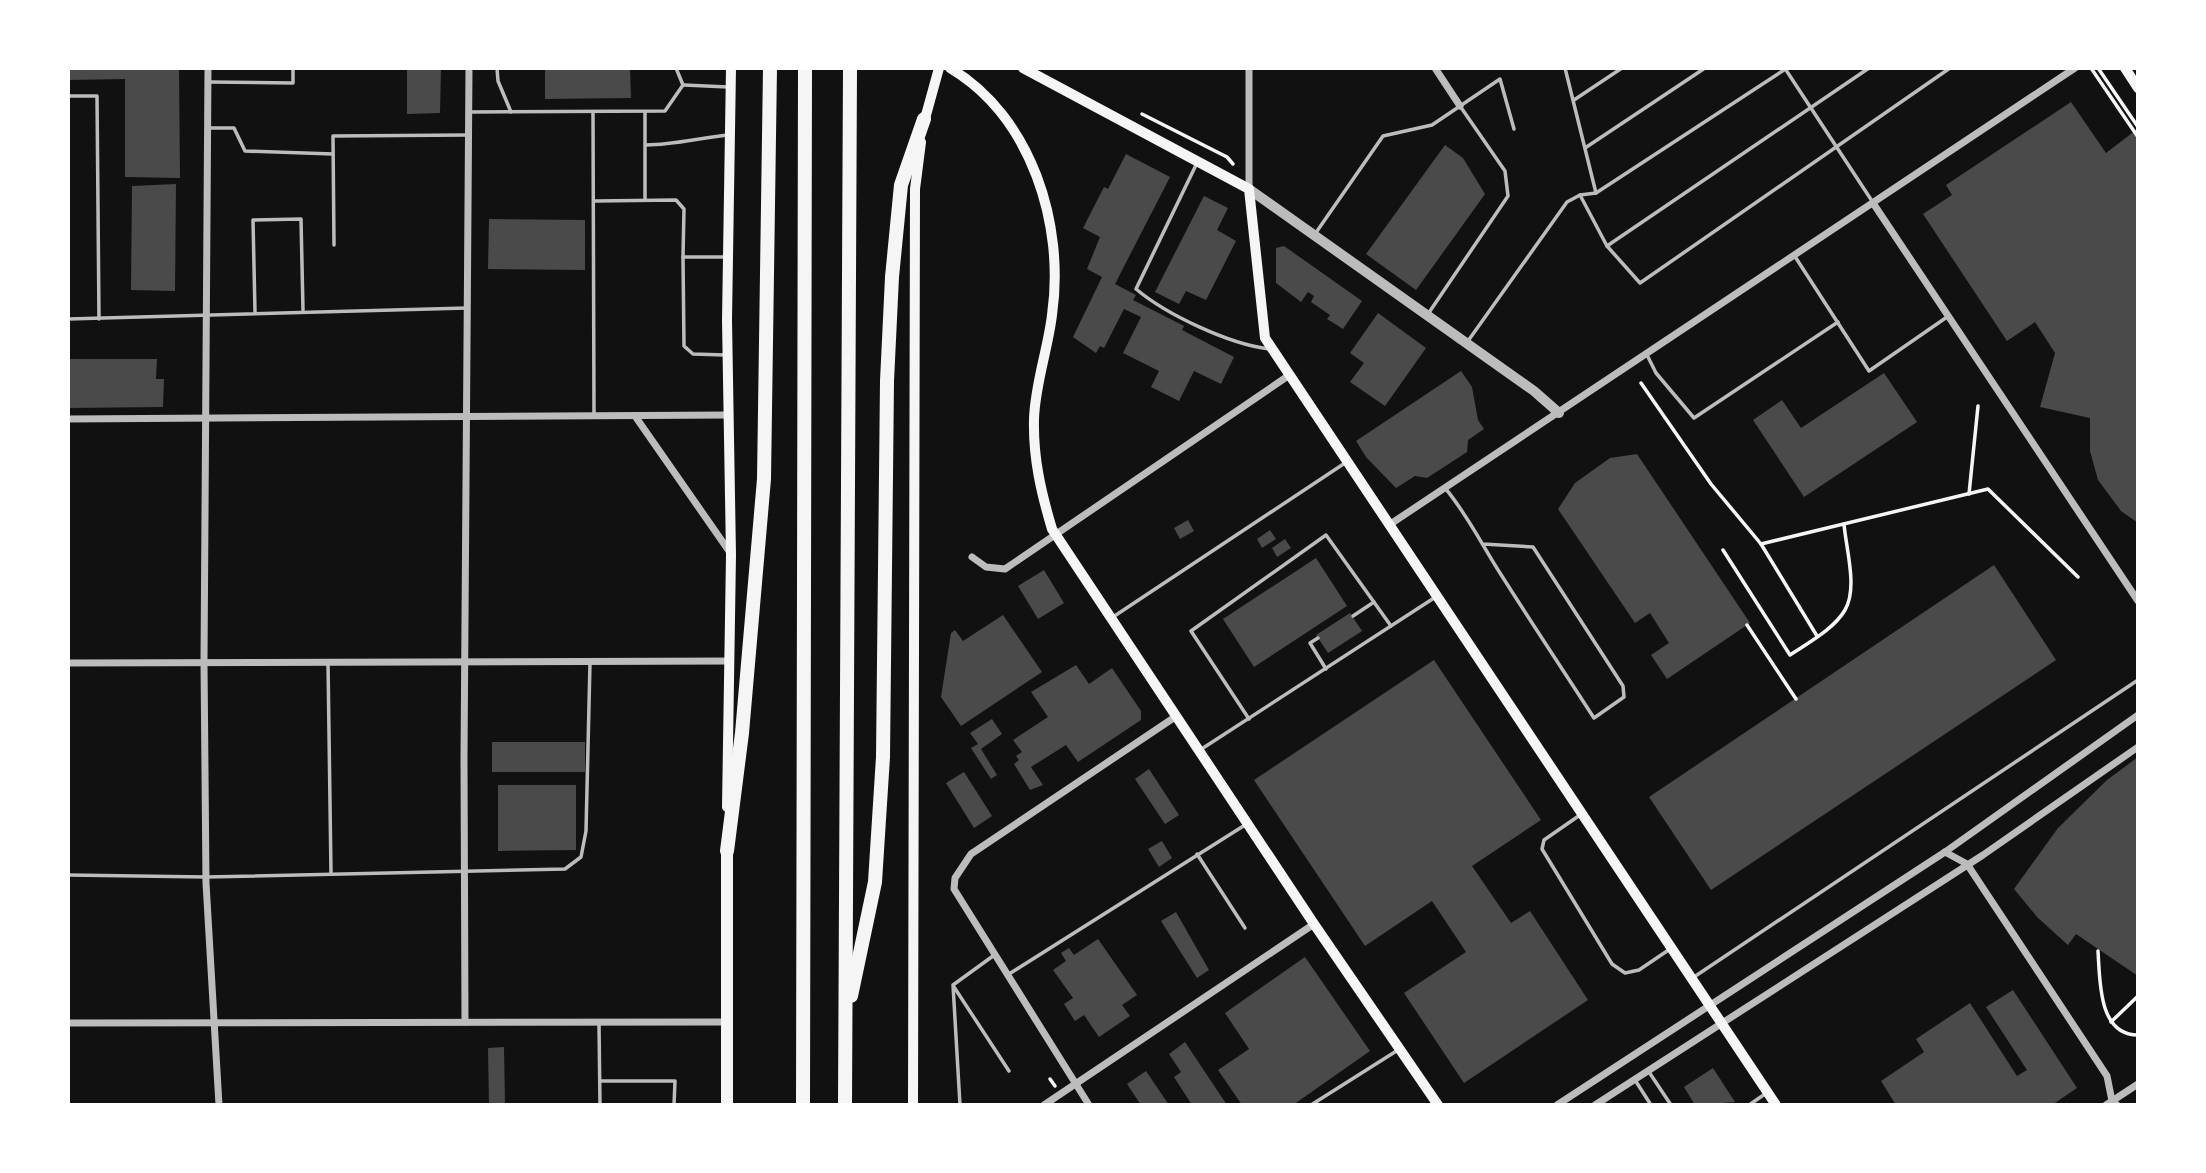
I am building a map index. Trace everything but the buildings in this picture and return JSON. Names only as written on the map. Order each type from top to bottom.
[{"type":"highway","points":[[727,851],[742,733],[764,479],[771,68]]},
{"type":"highway","points":[[803,1105],[805,68]]},
{"type":"highway","points":[[845,1105],[850,68]]},
{"type":"highway","points":[[845,1021],[875,882],[883,757],[887,381],[892,277],[901,185],[923,119]]},
{"type":"main road","points":[[727,1105],[731,555],[727,355],[731,68]]},
{"type":"main road","points":[[913,1105],[915,189],[923,119],[939,68]]},
{"type":"main road","points":[[950,68],[982,94],[1017,138],[1043,193],[1051,219],[1056,281],[1034,431],[1040,489],[1056,534],[1175,717],[1438,1105]]},
{"type":"main road","points":[[1023,68],[1249,189],[1265,338],[1776,1105]]},
{"type":"main road","points":[[2124,68],[2138,88]]},
{"type":"street","points":[[208,68],[204,662],[206,877],[219,1105]]},
{"type":"street","points":[[465,1022],[464,662],[469,68]]},
{"type":"street","points":[[1250,68],[1249,189],[1467,343],[1559,413]]},
{"type":"street","points":[[1389,525],[2075,68]]},
{"type":"street","points":[[1438,69],[1460,106]]},
{"type":"street","points":[[1873,204],[2138,601]]},
{"type":"street","points":[[972,557],[986,567],[1005,569],[1288,376]]},
{"type":"street","points":[[68,419],[727,415]]},
{"type":"street","points":[[635,416],[731,555]]},
{"type":"street","points":[[69,663],[730,661]]},
{"type":"street","points":[[1557,1105],[1945,852],[2138,715]]},
{"type":"street","points":[[1089,1105],[954,889],[955,878],[971,854],[1175,717]]},
{"type":"street","points":[[1595,1105],[1967,864],[2138,747]]},
{"type":"street","points":[[1945,852],[1967,864],[2107,1076],[2112,1104],[2138,1084]]},
{"type":"street","points":[[1044,1105],[1314,924]]},
{"type":"street","points":[[68,1023],[726,1022]]},
{"type":"lane","points":[[208,82],[293,83],[293,68]]},
{"type":"lane","points":[[497,68],[498,81],[512,112]]},
{"type":"lane","points":[[676,68],[683,85]]},
{"type":"lane","points":[[1565,68],[1596,193]]},
{"type":"lane","points":[[1573,100],[1622,68]]},
{"type":"lane","points":[[1585,148],[1704,68]]},
{"type":"lane","points":[[1607,246],[1869,68]]},
{"type":"lane","points":[[1580,194],[1607,246],[1640,283],[1950,68]]},
{"type":"lane","points":[[1467,343],[1567,202],[1580,194],[1596,193],[1786,69],[1873,204]]},
{"type":"lane","points":[[1315,234],[1383,136],[1432,125],[1500,79],[1514,130]]},
{"type":"lane","points":[[469,112],[665,111],[683,85]]},
{"type":"lane","points":[[683,85],[730,87]]},
{"type":"lane","points":[[68,96],[97,96],[99,319]]},
{"type":"lane","points":[[1428,315],[1508,196],[1505,171],[1460,106]]},
{"type":"lane","points":[[593,112],[594,416]]},
{"type":"lane","points":[[645,112],[645,200]]},
{"type":"lane","points":[[207,128],[234,128],[245,151],[333,154]]},
{"type":"lane","points":[[334,245],[333,136],[468,135]]},
{"type":"lane","points":[[645,145],[678,145],[698,138],[730,135]]},
{"type":"lane","points":[[1199,160],[1136,289],[1154,304],[1249,347],[1272,350]]},
{"type":"lane","points":[[595,201],[676,200],[684,209],[684,346],[693,354],[727,355]]},
{"type":"lane","points":[[255,312],[253,220],[302,219],[303,311]]},
{"type":"lane","points":[[1794,255],[1869,371],[1949,316]]},
{"type":"lane","points":[[683,257],[728,257]]},
{"type":"lane","points":[[68,319],[205,313],[467,308]]},
{"type":"lane","points":[[1647,355],[1656,373],[1694,418],[1838,322]]},
{"type":"lane","points":[[1111,619],[1346,462]]},
{"type":"lane","points":[[68,465],[68,788]]},
{"type":"lane","points":[[1445,488],[1459,505],[1483,544],[1594,718],[1623,697],[1623,686],[1533,547],[1483,544]]},
{"type":"lane","points":[[1248,719],[1191,631],[1326,535],[1391,626]]},
{"type":"lane","points":[[1198,751],[1436,596]]},
{"type":"lane","points":[[1353,615],[1374,603]]},
{"type":"lane","points":[[1318,638],[1310,643],[1326,669]]},
{"type":"lane","points":[[328,662],[331,873]]},
{"type":"lane","points":[[68,875],[206,877],[565,869],[581,857],[586,831],[590,663]]},
{"type":"lane","points":[[1692,979],[2138,680]]},
{"type":"lane","points":[[1582,814],[1544,840],[1542,849],[1612,964],[1625,973],[1639,970],[1671,948]]},
{"type":"lane","points":[[1007,975],[1247,824]]},
{"type":"lane","points":[[1197,854],[1245,928]]},
{"type":"lane","points":[[953,985],[995,954]]},
{"type":"lane","points":[[953,985],[1009,1070]]},
{"type":"lane","points":[[953,985],[960,1105]]},
{"type":"lane","points":[[599,1022],[600,1105]]},
{"type":"lane","points":[[1311,1105],[1400,1048]]},
{"type":"lane","points":[[1648,1070],[1671,1105]]},
{"type":"lane","points":[[1634,1079],[1651,1105]]},
{"type":"lane","points":[[600,1081],[675,1081],[674,1105]]},
{"type":"lane","points":[[1749,1105],[1768,1092]]},
{"type":"path","points":[[2091,68],[2138,137]]},
{"type":"path","points":[[2098,68],[2138,127]]},
{"type":"path","points":[[1641,383],[1711,484],[1761,544],[1816,636]]},
{"type":"path","points":[[1969,494],[1978,405]]},
{"type":"path","points":[[1761,544],[1989,489],[2078,577]]},
{"type":"path","points":[[1723,550],[1790,655],[1845,610],[1850,589],[1844,524]]},
{"type":"path","points":[[1747,625],[1796,699]]},
{"type":"path","points":[[2098,951],[2101,988],[2111,1022],[2120,1032],[2138,1035]]},
{"type":"path","points":[[2111,1022],[2138,996]]}]
